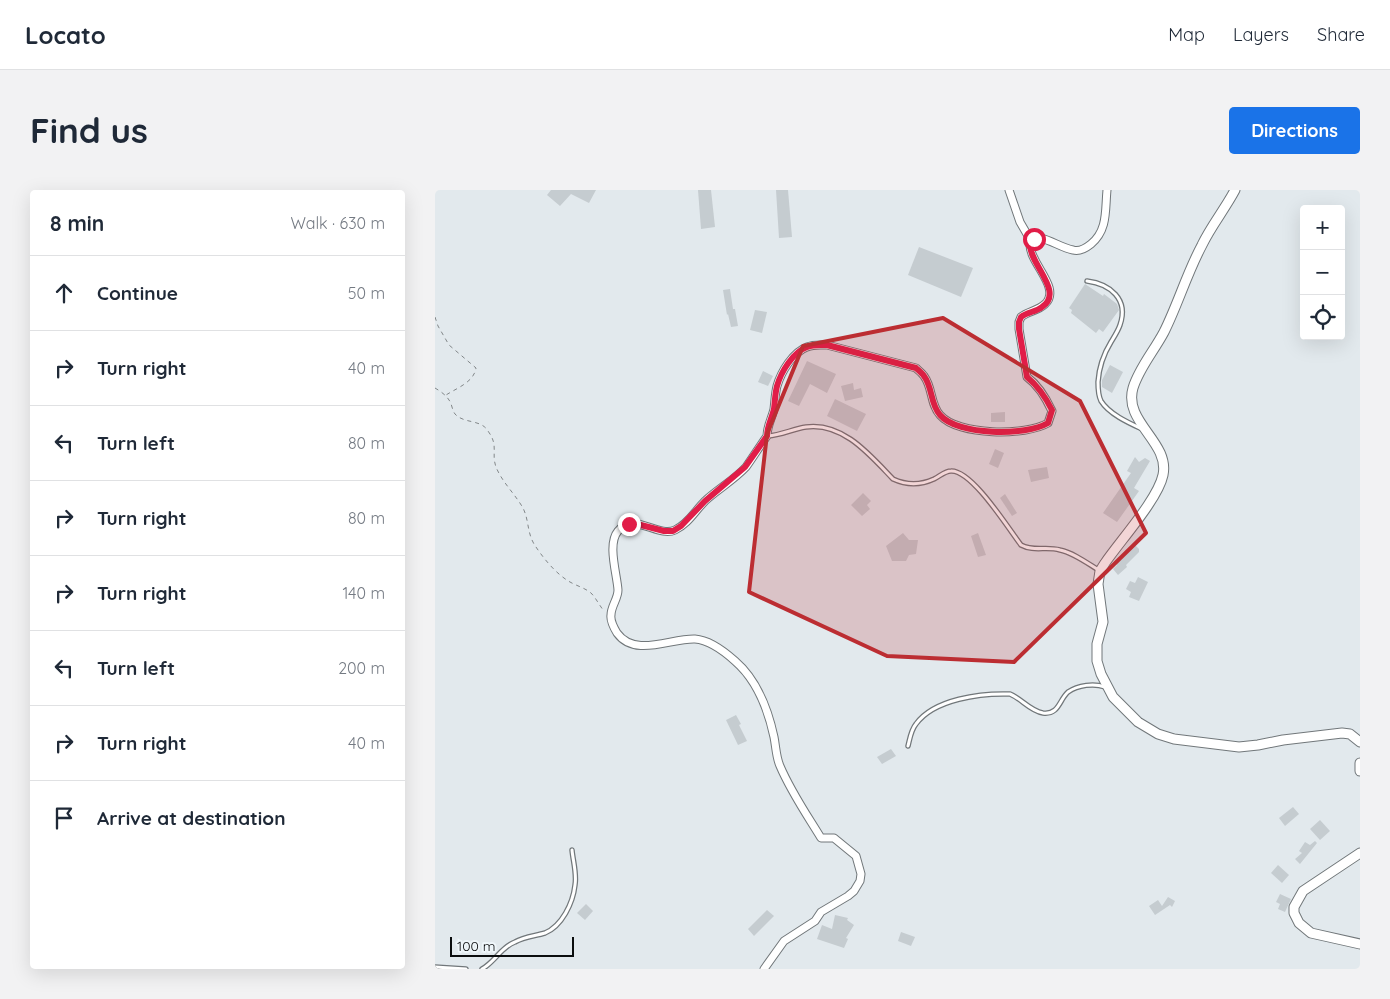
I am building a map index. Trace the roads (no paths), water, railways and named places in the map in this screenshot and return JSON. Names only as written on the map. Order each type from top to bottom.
[{"type":"street","points":[[764,969],[784,942],[815,921],[821,912],[854,891],[860,881],[861,874],[856,856],[834,838],[821,838],[795,797],[779,765],[767,710],[751,679],[737,662],[711,644],[697,639],[663,644],[630,644],[621,638],[615,630],[611,616],[618,592],[614,539],[617,531],[629,524],[673,531],[681,526],[705,501],[745,467],[767,436],[778,384],[788,364],[799,351],[806,347],[827,345],[916,368],[924,376],[929,386],[935,410],[942,418],[957,425],[993,433],[1029,430],[1048,423],[1052,410],[1048,401],[1027,377],[1019,322],[1021,317],[1042,307],[1047,302],[1050,295],[1049,287],[1031,255],[1029,249],[1031,241],[1020,222],[1009,190]]},
{"type":"street","points":[[1031,241],[1040,238],[1074,251],[1085,248],[1096,239],[1103,226],[1107,215],[1107,190]]},
{"type":"street","points":[[1235,190],[1203,243],[1164,332],[1143,365],[1133,387],[1132,404],[1145,430],[1161,455],[1163,474],[1158,489],[1100,571],[1098,584],[1103,622],[1096,653],[1101,674],[1121,706],[1138,722],[1158,734],[1239,747],[1342,733],[1350,734],[1360,742]]},
{"type":"street","points":[[1360,764],[1360,771]]},
{"type":"street","points":[[1360,853],[1303,891],[1294,907],[1294,913],[1299,924],[1311,933],[1360,944]]},
{"type":"lane","points":[[1087,281],[1099,283],[1113,291],[1121,300],[1123,312],[1120,326],[1107,348],[1099,368],[1097,390],[1101,401],[1120,418],[1145,430]]},
{"type":"lane","points":[[767,436],[774,436],[806,427],[822,426],[835,430],[849,438],[893,479],[900,482],[924,483],[950,471],[958,472],[983,493],[1021,545],[1035,550],[1048,548],[1069,552],[1100,571]]},
{"type":"lane","points":[[908,746],[916,723],[938,707],[960,698],[1010,694],[1035,711],[1052,713],[1057,709],[1067,693],[1078,687],[1099,685],[1108,688]]},
{"type":"lane","points":[[482,969],[488,966],[513,942],[546,932],[562,918],[573,897],[576,883],[572,850]]},
{"type":"lane","points":[[435,967],[466,969]]}]
